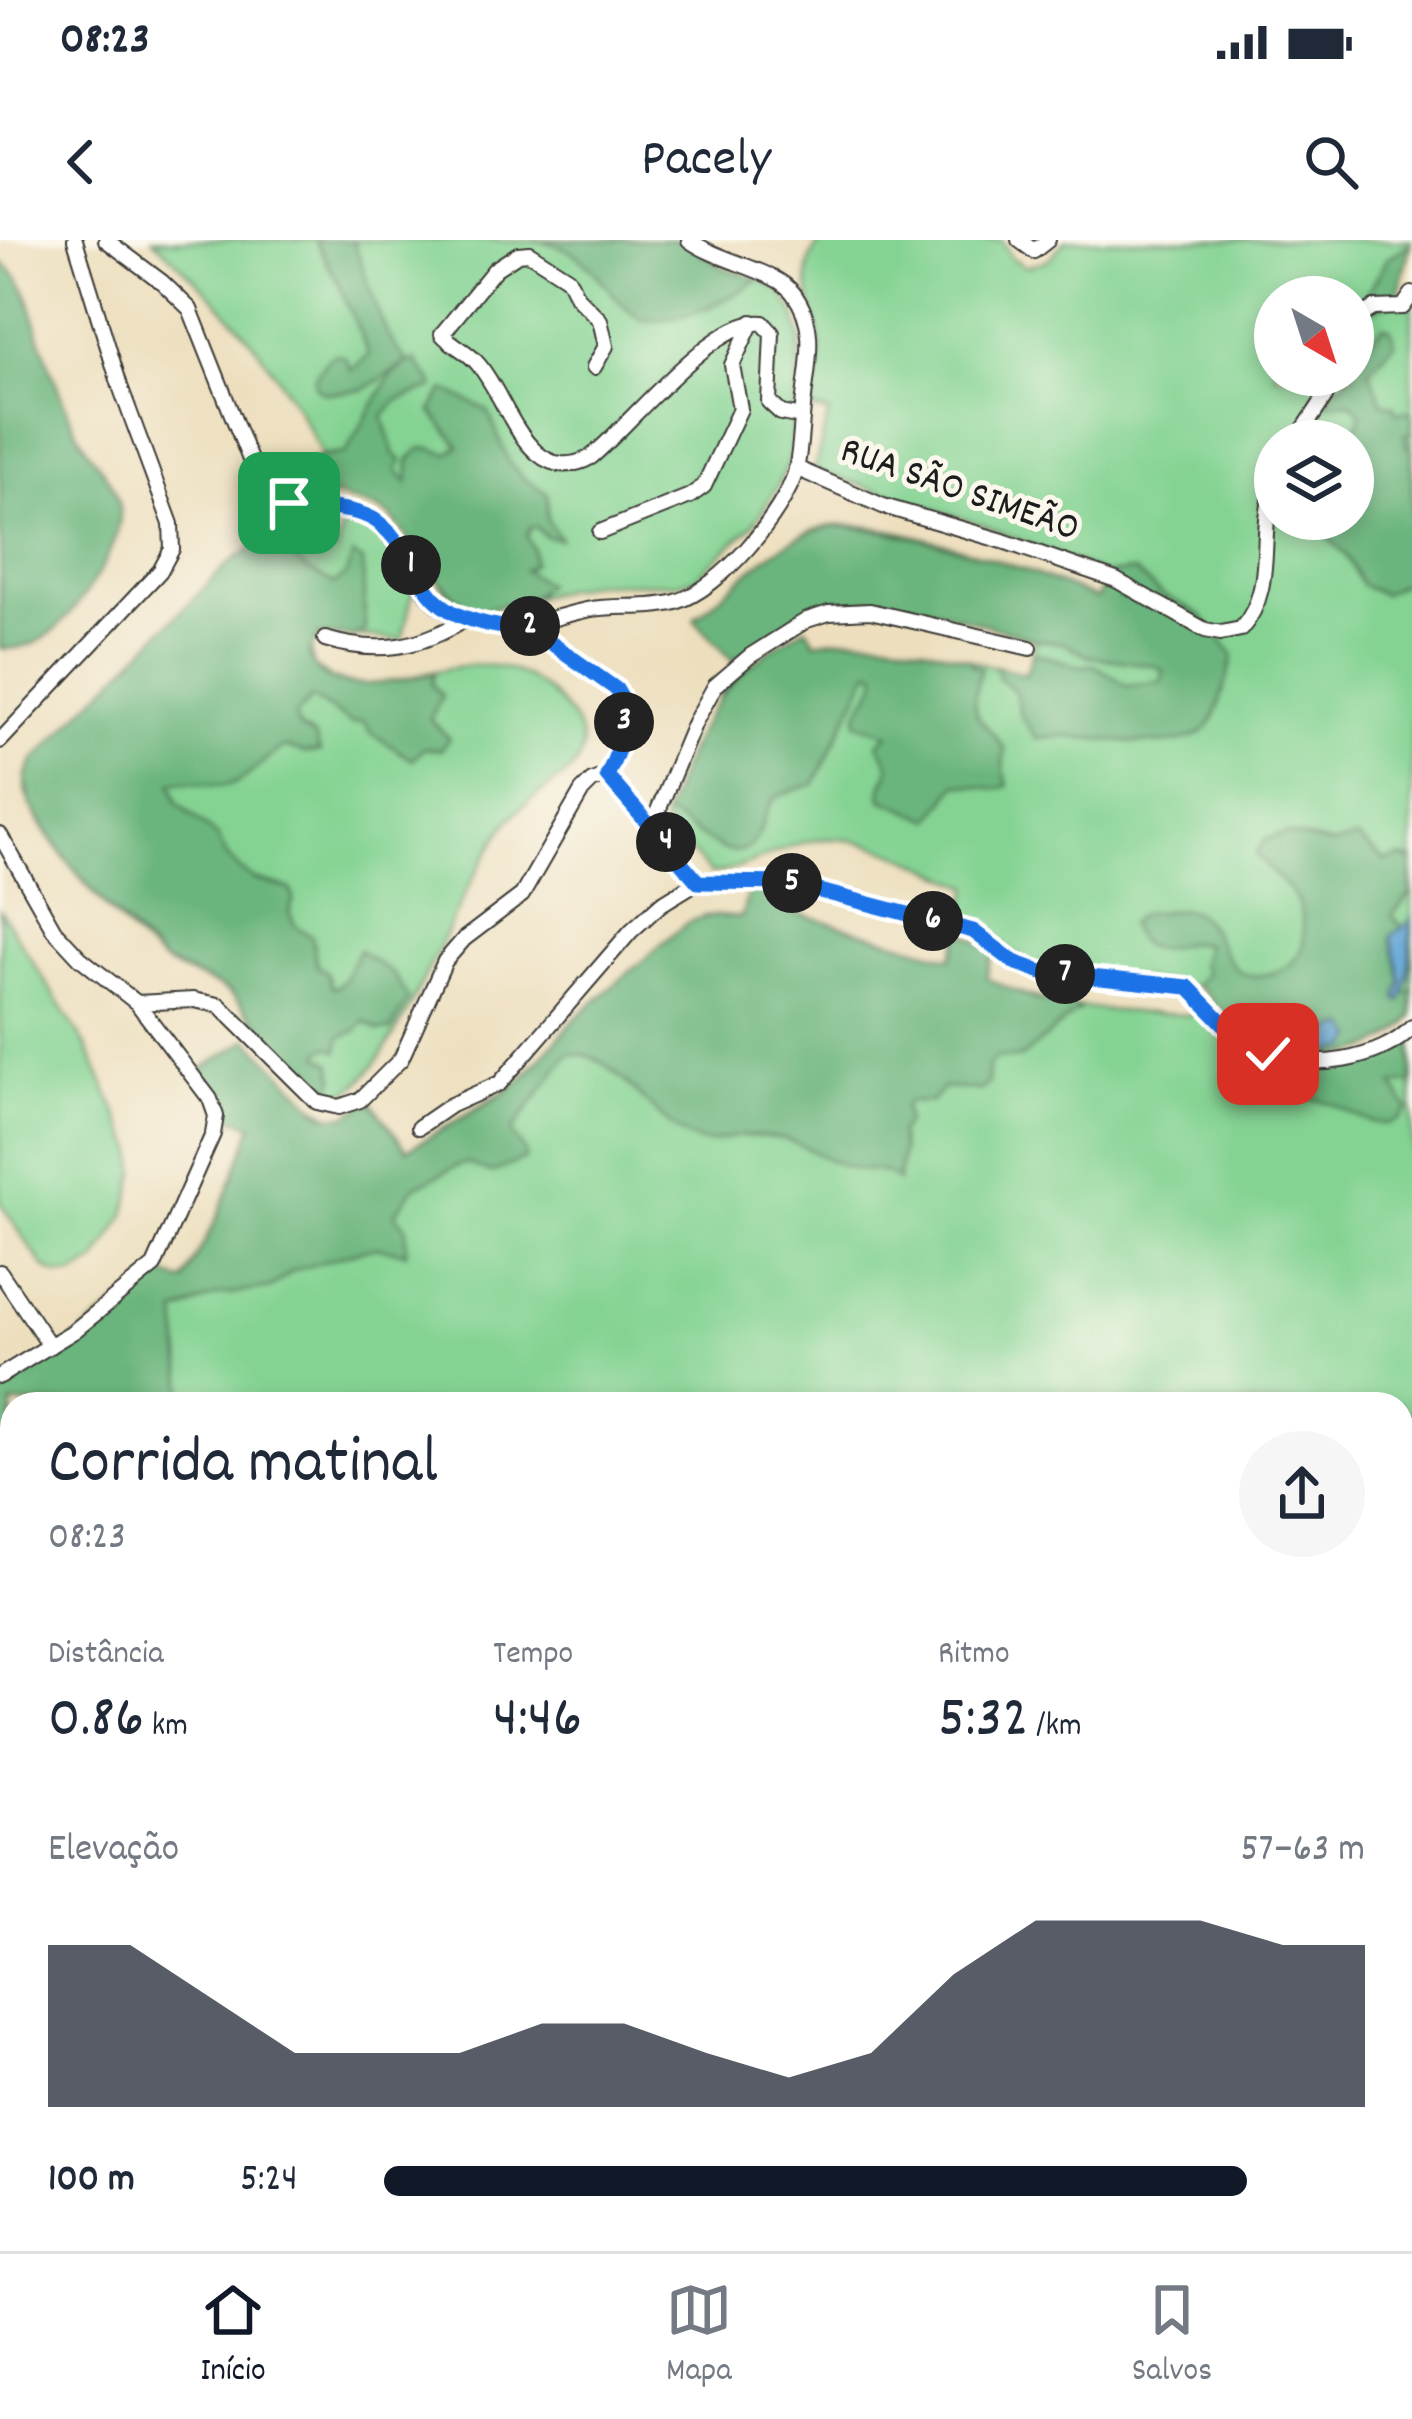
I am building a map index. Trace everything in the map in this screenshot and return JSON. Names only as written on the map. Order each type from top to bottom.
[{"type":"street","points":[[0,741],[160,571],[173,544],[171,524],[119,386],[75,240]]},
{"type":"street","points":[[106,240],[190,309],[264,495],[374,518],[448,624],[430,640]]},
{"type":"street","points":[[440,607],[466,619],[513,629],[598,608],[657,606],[693,595],[765,526],[796,468],[811,350],[809,327],[787,286],[721,260],[689,240]]},
{"type":"street","points":[[1019,240],[1031,251],[1040,250],[1048,240]]},
{"type":"street","points":[[594,367],[606,346],[602,323],[565,274],[529,253],[518,254],[495,269],[442,334],[482,368],[524,442],[548,459],[572,464],[586,460],[704,348],[752,322],[763,323],[772,333],[769,402],[781,413],[802,417]]},
{"type":"street","points":[[1374,308],[1407,300]]},
{"type":"street","points":[[600,532],[704,486],[738,416],[740,400],[731,366],[752,322]]},
{"type":"street","name":"RUA SÃO SIMEÃO","points":[[796,468],[883,506],[1048,556],[1139,590],[1205,630],[1221,633],[1241,629],[1261,596],[1266,540]]},
{"type":"street","points":[[652,825],[695,722],[716,686],[750,656],[807,620],[829,613],[870,611],[1030,648]]},
{"type":"street","points":[[326,639],[404,646],[430,640],[466,619]]},
{"type":"street","points":[[137,1003],[214,1003],[231,1013],[317,1102],[339,1107],[360,1100],[406,1052],[446,961],[464,939],[516,902],[577,799],[589,783],[607,776],[622,733],[623,698],[608,682],[544,638],[536,624]]},
{"type":"street","points":[[607,776],[698,882]]},
{"type":"street","points":[[0,835],[54,930],[80,958],[137,1003],[213,1103],[216,1116],[213,1134],[154,1266],[111,1304],[0,1376]]},
{"type":"street","points":[[419,1127],[515,1070],[631,931],[661,904],[698,882],[789,883],[973,931],[1014,962],[1042,972],[1188,987],[1224,1024],[1275,1056],[1319,1060],[1365,1056],[1394,1045],[1412,1027]]},
{"type":"street","points":[[0,1272],[50,1346]]},
{"type":"green space","points":[[153,240],[680,240],[722,267],[769,283],[795,315],[801,340],[788,465],[754,524],[695,578],[678,583],[590,583],[483,611],[468,607],[442,587],[391,517],[306,487],[286,471],[322,456],[288,393],[205,289]]},
{"type":"green space","points":[[315,240],[353,240],[381,320],[406,359],[403,364],[415,360],[433,383],[434,388],[397,400],[383,417],[395,455],[402,460],[397,470],[408,483],[409,461],[419,449],[448,454],[459,446],[431,411],[448,391],[488,411],[509,462],[548,494],[547,519],[560,539],[530,528],[527,537],[533,564],[524,570],[546,584],[533,597],[483,611],[469,610],[439,580],[391,517],[306,487],[286,471],[345,453],[388,380],[404,365],[363,390],[325,393],[316,388],[315,376],[328,358],[345,357],[351,370],[369,355]]},
{"type":"green space","points":[[533,240],[680,240],[722,267],[759,279],[704,309],[643,320],[585,261],[555,244]]},
{"type":"green space","points":[[822,240],[1002,240],[1011,257],[1026,267],[1048,260],[1066,240],[1411,240],[1397,300],[1412,305],[1412,1017],[1281,1050],[1266,1046],[1229,1018],[1198,987],[1032,963],[1009,950],[991,931],[961,920],[970,887],[892,852],[850,840],[810,841],[711,874],[663,821],[722,691],[807,627],[815,642],[843,638],[896,642],[1026,674],[1036,640],[915,605],[884,601],[822,606],[785,622],[733,661],[694,619],[788,543],[821,528],[882,529],[960,548],[1097,599],[1107,575],[980,524],[814,470],[829,413],[810,409],[821,349],[808,289],[809,264]]},
{"type":"green space","points":[[1410,244],[1397,300],[1374,309],[1374,282],[1388,258]]},
{"type":"green space","points":[[0,261],[25,290],[69,415],[109,480],[120,509],[106,560],[71,613],[42,639],[3,649],[0,649]]},
{"type":"green space","points":[[1384,326],[1391,329],[1395,343],[1374,365],[1374,336]]},
{"type":"green space","points":[[1374,382],[1383,403],[1397,412],[1412,411],[1412,433],[1404,435],[1412,451],[1412,579],[1383,594],[1362,586],[1345,554],[1330,540],[1374,540],[1374,420],[1359,420],[1361,413],[1349,402],[1326,404],[1329,396],[1374,396]]},
{"type":"green space","points":[[343,521],[376,530],[413,591],[402,640],[325,633],[311,645],[313,666],[341,681],[370,684],[465,666],[498,667],[531,679],[564,708],[582,744],[572,768],[519,810],[499,834],[396,1032],[359,1083],[342,1093],[329,1092],[300,1073],[229,993],[165,963],[130,932],[48,834],[34,812],[26,785],[34,760],[238,556],[264,544],[337,551]]},
{"type":"green space","points":[[836,526],[903,535],[969,552],[1097,599],[1108,574],[1134,571],[1161,594],[1200,614],[1234,656],[1213,720],[1200,734],[1180,741],[1037,739],[1020,714],[1015,691],[999,678],[996,666],[1026,674],[1033,652],[1079,666],[1095,665],[1128,686],[1162,681],[1163,670],[1087,656],[1064,643],[1037,640],[939,611],[872,600],[824,606],[796,616],[733,661],[694,619],[778,550],[816,530]]},
{"type":"green space","points":[[276,543],[306,569],[334,584],[345,576],[353,555],[363,561],[365,630],[355,637],[319,635],[309,652],[315,668],[327,678],[361,684],[434,673],[432,684],[442,696],[430,719],[449,738],[441,750],[424,748],[412,760],[370,732],[364,722],[351,723],[312,698],[295,716],[299,728],[315,737],[320,752],[285,747],[229,785],[172,783],[178,803],[218,837],[241,870],[254,879],[291,889],[294,899],[289,912],[295,925],[312,937],[317,966],[327,972],[331,986],[344,981],[359,950],[394,975],[408,999],[391,1030],[378,1030],[364,1021],[356,1031],[340,1037],[338,1051],[321,1050],[320,1056],[332,1063],[335,1078],[322,1092],[228,990],[163,961],[102,901],[67,860],[30,804],[26,777],[34,760],[229,563],[256,546]]},
{"type":"green space","points":[[807,627],[815,642],[874,639],[970,659],[981,668],[974,699],[977,715],[1005,749],[1008,786],[957,784],[931,820],[882,799],[889,764],[878,744],[889,734],[857,723],[876,680],[877,672],[870,670],[815,783],[778,796],[747,848],[721,849],[665,814],[688,754],[715,704],[753,663]]},
{"type":"green space","points":[[1287,834],[1333,845],[1357,838],[1385,861],[1412,860],[1410,895],[1392,916],[1402,927],[1391,939],[1402,982],[1397,997],[1412,990],[1412,1017],[1382,1043],[1363,1051],[1301,1056],[1263,1044],[1236,1025],[1198,986],[1206,973],[1201,965],[1206,945],[1146,947],[1129,925],[1143,914],[1188,910],[1206,923],[1241,972],[1253,976],[1285,968],[1303,946],[1301,913],[1291,892],[1256,854],[1266,839]]},
{"type":"green space","points":[[749,887],[783,889],[783,909],[951,958],[994,951],[986,978],[1036,997],[1087,1008],[1165,1014],[1192,1015],[1195,1005],[1237,1045],[1285,1067],[1352,1067],[1412,1040],[1412,1392],[0,1392],[0,1387],[73,1341],[158,1272],[184,1282],[218,1216],[253,1125],[230,1117],[199,1071],[303,1098],[332,1117],[352,1114],[371,1101],[407,1150],[519,1082],[578,1016],[688,922],[705,916],[742,917]]},
{"type":"green space","points":[[749,887],[783,889],[783,909],[951,958],[961,931],[994,951],[986,978],[1036,1000],[1081,1008],[1021,1058],[996,1058],[988,1066],[988,1083],[981,1090],[944,1088],[931,1102],[907,1102],[906,1122],[899,1134],[898,1181],[883,1172],[843,1165],[782,1139],[695,1140],[663,1119],[601,1062],[568,1054],[511,1132],[525,1159],[491,1173],[466,1163],[413,1188],[395,1214],[406,1227],[406,1253],[376,1247],[358,1251],[293,1271],[270,1288],[216,1296],[177,1313],[184,1392],[0,1392],[0,1387],[73,1341],[158,1272],[184,1282],[218,1216],[253,1125],[230,1117],[199,1071],[248,1039],[323,1115],[345,1116],[371,1101],[407,1150],[523,1079],[578,1016],[688,922],[709,916],[742,917]]},
{"type":"green space","points":[[0,910],[85,1044],[134,1149],[136,1173],[125,1215],[96,1262],[73,1275],[58,1275],[44,1267],[0,1203]]},
{"type":"green space","points":[[1412,1040],[1412,1083],[1393,1085],[1408,1109],[1391,1123],[1372,1122],[1299,1095],[1271,1063],[1344,1068],[1379,1059]]},
{"type":"water","points":[[1412,914],[1408,974],[1400,1002],[1402,982],[1391,936]]},
{"type":"water","points":[[1253,1010],[1311,1029],[1348,1026],[1356,1038],[1349,1048],[1335,1050],[1296,1046],[1263,1026]]},
{"type":"route","points":[[289,503],[374,518],[442,609],[494,627],[536,624],[544,638],[616,689],[623,698],[625,718],[607,776],[698,882],[789,883],[973,931],[1014,962],[1042,972],[1188,987],[1224,1024],[1268,1054]]}]
